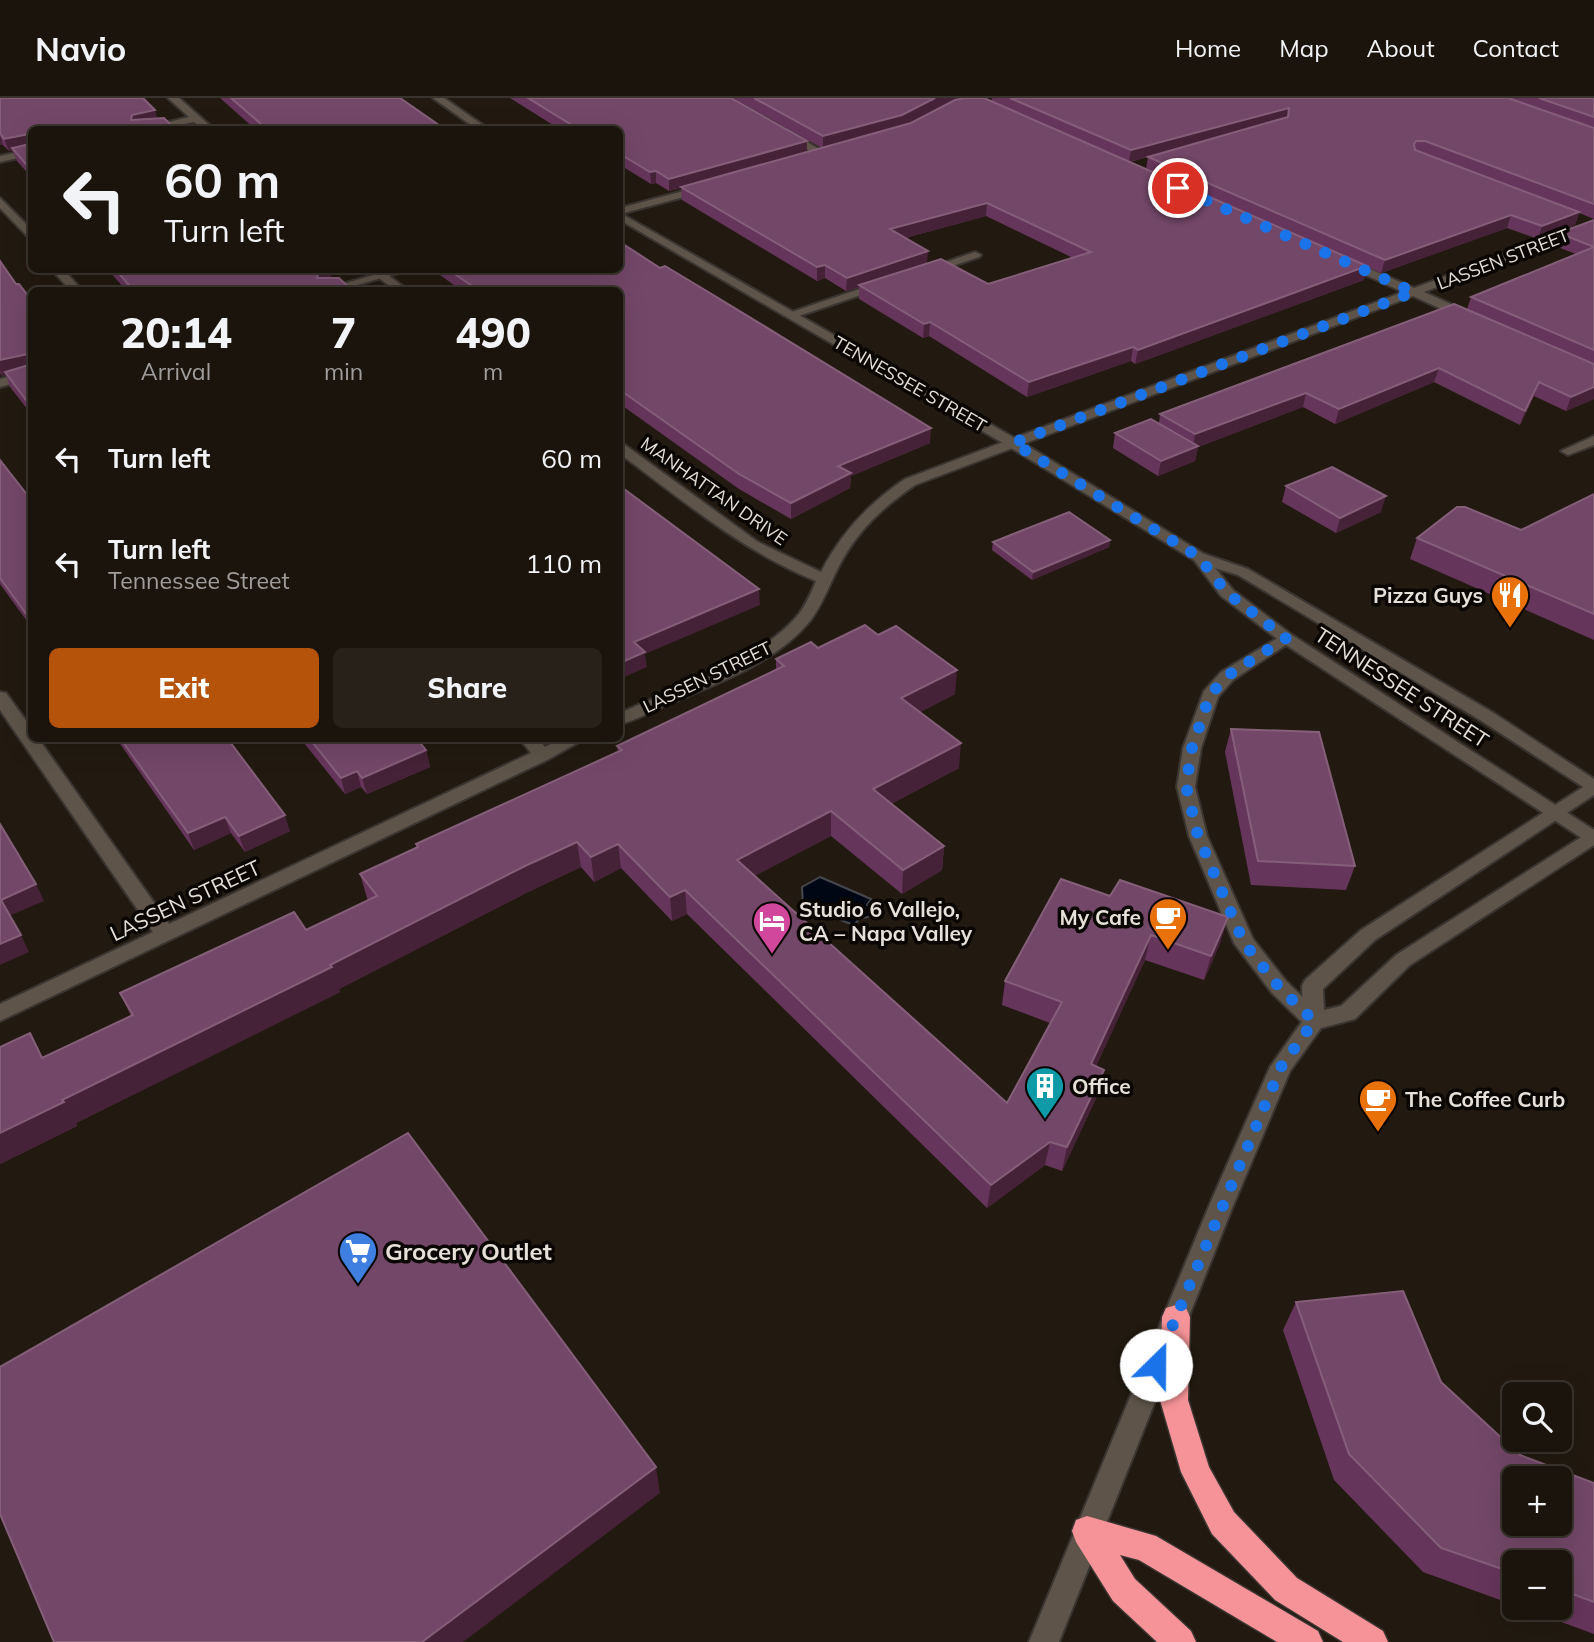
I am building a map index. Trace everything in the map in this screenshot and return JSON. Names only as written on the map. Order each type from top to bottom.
[{"type":"highway","points":[[1176,1317],[1174,1400],[1196,1472],[1223,1523],[1286,1589],[1372,1642]]},
{"type":"highway","points":[[1087,1531],[1124,1590],[1180,1642]]},
{"type":"highway","points":[[1087,1531],[1145,1547],[1307,1642]]},
{"type":"street","points":[[173,98],[206,126]]},
{"type":"street","points":[[438,98],[479,126]]},
{"type":"street","points":[[160,126],[197,118]]},
{"type":"street","points":[[775,128],[824,155]]},
{"type":"street","points":[[812,158],[836,151]]},
{"type":"street","points":[[0,159],[28,153]]},
{"type":"street","points":[[623,213],[712,186]]},
{"type":"street","points":[[0,201],[28,233]]},
{"type":"street","name":"TENNESSEE STREET","points":[[623,216],[789,316],[1013,443],[1199,557],[1243,572],[1486,716],[1593,787]]},
{"type":"street","name":"LASSEN STREET","points":[[623,718],[757,655],[784,639],[804,618],[850,534],[880,501],[910,482],[1589,223]]},
{"type":"street","points":[[1328,254],[1486,325]]},
{"type":"street","points":[[908,277],[975,255]]},
{"type":"street","points":[[61,273],[73,287]]},
{"type":"street","points":[[336,287],[374,273]]},
{"type":"street","points":[[378,273],[398,287]]},
{"type":"street","points":[[789,316],[895,281]]},
{"type":"street","points":[[0,383],[28,375]]},
{"type":"street","points":[[1568,451],[1594,440]]},
{"type":"street","name":"MANHATTAN DRIVE","points":[[623,450],[753,544],[783,562],[826,580]]},
{"type":"street","name":"TENNESSEE STREET","points":[[1199,557],[1227,593],[1286,638],[1552,813],[1593,837]]},
{"type":"street","points":[[1286,638],[1227,676],[1210,695],[1192,748],[1186,786],[1198,836],[1244,943],[1279,987],[1314,1021]]},
{"type":"street","points":[[0,698],[28,738]]},
{"type":"street","points":[[31,742],[166,935]]},
{"type":"street","points":[[531,742],[543,755]]},
{"type":"street","name":"LASSEN STREET","points":[[0,1013],[570,742]]},
{"type":"street","points":[[1044,1642],[1087,1531],[1281,1067],[1314,1021],[1312,986],[1334,963],[1368,935],[1593,787]]},
{"type":"street","points":[[1314,1021],[1348,1013],[1403,960],[1593,837]]},
{"type":"shaded area","points":[[820,877],[871,899],[867,905],[872,908],[872,916],[859,919],[854,925],[803,906],[802,887]]},
{"type":"building","points":[[0,98],[143,98],[155,110],[132,115],[131,120],[164,118],[172,126],[28,126],[28,134],[4,139],[0,133]]},
{"type":"building","points":[[231,98],[400,98],[440,126],[263,126]]},
{"type":"building","points":[[528,98],[731,98],[807,141],[669,179],[656,171],[650,172],[623,156],[623,126],[574,126]]},
{"type":"building","points":[[754,98],[935,98],[902,115],[823,136]]},
{"type":"building","points":[[964,98],[984,98],[1367,266],[1138,350],[1133,347],[1029,382],[930,322],[924,324],[859,285],[941,259],[988,284],[1091,252],[987,203],[890,229],[928,251],[847,278],[825,265],[817,267],[681,187],[911,123]]},
{"type":"building","points":[[1010,98],[1508,98],[1594,128],[1594,204],[1425,141],[1416,141],[1415,150],[1579,212],[1542,226],[1511,215],[1385,260],[1148,157],[1288,117],[1289,108],[1131,150]]},
{"type":"building","points":[[1539,98],[1594,98],[1594,117]]},
{"type":"building","points":[[28,144],[28,166],[12,148]]},
{"type":"building","points":[[1594,220],[1594,247],[1559,233]]},
{"type":"building","points":[[623,244],[660,268],[665,266],[931,428],[838,466],[851,473],[791,503],[739,474],[623,392],[623,287],[474,287],[453,273],[623,273]]},
{"type":"building","points":[[1594,247],[1594,350],[1471,297]]},
{"type":"building","points":[[0,261],[28,296],[28,354],[0,360]]},
{"type":"building","points":[[119,273],[321,273],[317,278],[339,278],[349,287],[130,287]]},
{"type":"building","points":[[1454,304],[1594,364],[1594,387],[1571,397],[1539,382],[1525,411],[1439,368],[1339,409],[1306,393],[1195,434],[1160,414]]},
{"type":"building","points":[[28,365],[28,403],[5,372]]},
{"type":"building","points":[[1151,419],[1198,446],[1161,461],[1115,433]]},
{"type":"building","points":[[0,460],[28,496],[28,616],[0,578]]},
{"type":"building","points":[[1332,467],[1386,496],[1340,518],[1286,486]]},
{"type":"building","points":[[623,488],[759,589],[634,642],[645,652],[623,662]]},
{"type":"building","points":[[1594,494],[1594,614],[1417,538],[1457,507],[1465,507],[1521,530]]},
{"type":"building","points":[[1069,512],[1110,540],[1033,572],[993,542]]},
{"type":"building","points":[[865,625],[878,635],[896,626],[957,670],[901,698],[961,743],[873,789],[944,846],[903,870],[831,811],[737,860],[1007,1103],[1062,1002],[1005,981],[1061,879],[1110,896],[1120,880],[1228,917],[1211,956],[1151,935],[1091,1064],[1104,1070],[1067,1147],[1050,1142],[991,1185],[685,890],[670,897],[618,844],[591,857],[577,842],[0,1133],[0,1047],[30,1033],[42,1058],[133,1015],[120,993],[294,912],[306,930],[377,896],[360,874],[418,847],[416,844],[622,750],[617,746],[784,666],[776,659],[811,642],[818,648]]},
{"type":"building","points":[[1231,729],[1319,732],[1355,866],[1258,861]]},
{"type":"building","points":[[123,742],[230,742],[285,815],[239,836],[225,817],[188,833]]},
{"type":"building","points":[[312,742],[419,742],[426,750],[362,778],[357,771],[341,778]]},
{"type":"building","points":[[0,824],[36,884],[1,900],[21,935],[0,944]]},
{"type":"building","name":"Grocery Outlet","points":[[408,1133],[656,1467],[422,1642],[54,1642],[0,1514],[0,1367]]},
{"type":"building","points":[[1403,1291],[1441,1382],[1502,1438],[1502,1452],[1517,1452],[1549,1466],[1502,1466],[1502,1536],[1572,1536],[1572,1475],[1594,1483],[1594,1602],[1572,1594],[1572,1550],[1502,1550],[1502,1569],[1441,1548],[1349,1454],[1296,1302]]},
{"type":"place","name":"Pizza Guys","points":[[1510,629]]},
{"type":"place","name":"My Cafe","points":[[1168,951]]},
{"type":"place","name":"Studio 6 Vallejo, CA – Napa Valley","points":[[772,955]]},
{"type":"place","name":"Office","points":[[1045,1120]]},
{"type":"place","name":"The Coffee Curb","points":[[1378,1133]]},
{"type":"place","name":"Grocery Outlet","points":[[358,1285]]},
{"type":"route","points":[[1156,1365],[1281,1067],[1314,1021],[1279,987],[1244,943],[1198,836],[1186,786],[1192,748],[1210,695],[1227,676],[1286,638],[1227,593],[1199,557],[1013,443],[1414,292],[1178,188]]}]
